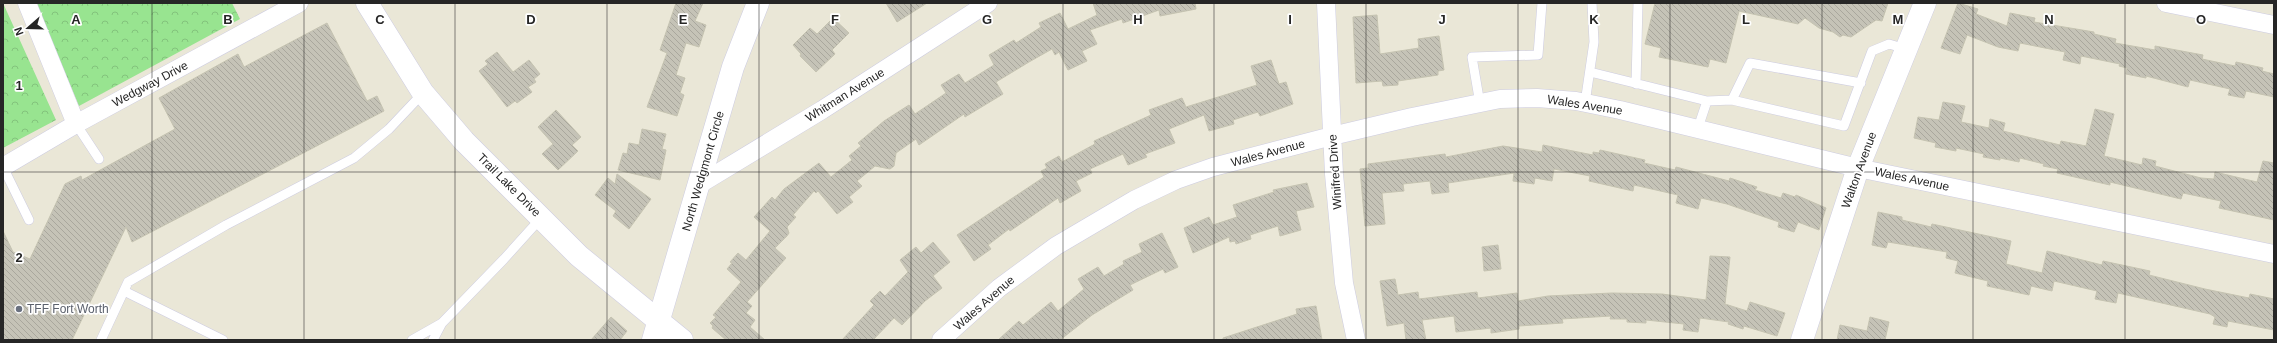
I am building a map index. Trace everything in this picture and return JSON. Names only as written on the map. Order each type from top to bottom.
[{"type":"street","points":[[27,3],[76,124]]},
{"type":"street","name":"Wedgway Drive","points":[[3,167],[76,124],[299,3]]},
{"type":"street","name":"Trail Lake Drive","points":[[367,3],[423,93],[464,141],[579,256],[656,330],[682,340]]},
{"type":"street","name":"North Wedgmont Circle","points":[[656,330],[700,184],[733,67],[758,3]]},
{"type":"street","name":"Whitman Avenue","points":[[700,184],[822,110],[988,3]]},
{"type":"street","name":"Winifred Drive","points":[[1326,3],[1332,136],[1344,283],[1356,340]]},
{"type":"street","name":"Walton Avenue","points":[[1802,340],[1858,168],[1925,3]]},
{"type":"street","points":[[2166,3],[2274,25]]},
{"type":"street","name":"Wales Avenue","points":[[941,340],[999,288],[1056,246],[1134,200],[1176,180],[1213,167],[1332,136],[1500,100],[1538,98],[1585,103],[1698,128],[1858,168],[2274,254]]},
{"type":"lane","points":[[1480,104],[1472,57],[1538,55],[1542,3]]},
{"type":"lane","points":[[1585,103],[1594,42],[1592,3]]},
{"type":"lane","points":[[1636,84],[1638,3]]},
{"type":"lane","points":[[1590,72],[1707,101],[1732,100],[1844,126],[1872,51],[1889,44],[1906,49]]},
{"type":"lane","points":[[1732,100],[1750,63],[1861,83]]},
{"type":"lane","points":[[101,340],[128,282],[226,225],[354,158],[389,129],[423,93]]},
{"type":"lane","points":[[1698,128],[1707,101]]},
{"type":"lane","points":[[76,124],[99,158]]},
{"type":"lane","points":[[3,167],[29,220]]},
{"type":"lane","points":[[433,340],[442,323],[504,259],[541,218]]},
{"type":"lane","points":[[124,292],[223,340]]},
{"type":"lane","points":[[412,340],[442,323]]},
{"type":"green space","points":[[3,3],[56,120],[3,148]]},
{"type":"green space","points":[[36,3],[232,3],[240,19],[79,106]]},
{"type":"building","points":[[676,3],[703,3],[695,21],[706,25],[699,47],[686,43],[676,75],[685,78],[680,93],[684,95],[677,116],[647,107],[667,53],[660,50]]},
{"type":"building","points":[[886,3],[927,3],[897,22]]},
{"type":"building","points":[[1093,3],[1195,3],[1196,9],[1160,16],[1159,10],[1123,23],[1122,19],[1090,30],[1097,44],[1082,51],[1087,61],[1068,70],[1059,52],[1055,55],[1052,49],[1029,62],[996,82],[1003,94],[965,117],[964,114],[919,145],[916,139],[896,153],[894,166],[890,169],[875,166],[857,181],[862,186],[849,197],[853,202],[837,214],[818,191],[816,193],[814,191],[793,215],[796,217],[787,227],[789,233],[775,248],[786,258],[747,302],[752,306],[746,313],[755,320],[750,327],[765,340],[726,340],[712,328],[713,326],[710,323],[716,317],[713,315],[741,282],[727,269],[732,263],[730,262],[738,253],[746,260],[770,231],[754,217],[772,197],[775,200],[784,189],[819,163],[831,177],[852,160],[849,156],[861,146],[858,143],[884,121],[909,105],[915,114],[946,93],[941,85],[959,74],[965,83],[994,65],[989,55],[1014,40],[1016,43],[1041,27],[1039,23],[1060,13],[1068,29],[1097,15]]},
{"type":"building","points":[[1655,3],[1888,3],[1882,21],[1876,20],[1851,37],[1843,35],[1840,37],[1833,32],[1819,28],[1805,18],[1798,24],[1739,11],[1726,63],[1710,59],[1708,67],[1659,57],[1661,48],[1645,44]]},
{"type":"building","points":[[1958,3],[1978,9],[1976,14],[2007,26],[2010,13],[2035,18],[2034,22],[2094,32],[2094,34],[2116,39],[2115,43],[2155,50],[2155,46],[2203,55],[2202,59],[2235,66],[2236,62],[2263,68],[2262,71],[2274,74],[2274,97],[2246,91],[2244,98],[2228,95],[2230,89],[2190,80],[2188,87],[2146,76],[2146,78],[2126,74],[2127,68],[2119,66],[2120,64],[2081,56],[2080,64],[2063,60],[2065,52],[2020,43],[2018,51],[1998,47],[1967,35],[1960,54],[1941,48]]},
{"type":"building","points":[[1377,15],[1380,54],[1419,48],[1418,39],[1439,36],[1444,70],[1438,71],[1438,75],[1398,81],[1398,85],[1383,86],[1382,81],[1356,83],[1353,17]]},
{"type":"building","points":[[833,18],[849,33],[832,50],[835,54],[816,72],[800,56],[801,54],[793,45],[810,28],[817,34]]},
{"type":"building","points":[[327,23],[367,101],[377,96],[384,111],[132,242],[126,227],[72,340],[3,340],[3,231],[13,252],[30,259],[65,184],[81,176],[82,180],[175,129],[159,98],[238,54],[244,67]]},
{"type":"building","points":[[497,52],[513,72],[529,60],[540,74],[534,79],[536,82],[528,87],[532,92],[517,103],[515,101],[507,107],[479,71],[488,64],[485,61]]},
{"type":"building","points":[[1271,60],[1279,84],[1286,82],[1293,104],[1260,116],[1258,112],[1233,120],[1234,124],[1209,131],[1204,115],[1169,129],[1175,143],[1145,154],[1147,157],[1128,165],[1123,154],[1090,169],[1092,173],[1076,181],[1081,191],[1060,203],[1058,198],[1010,231],[1009,229],[988,245],[991,249],[974,261],[957,235],[1044,177],[1041,171],[1047,168],[1045,164],[1059,156],[1062,162],[1095,144],[1094,141],[1151,115],[1149,110],[1182,98],[1186,107],[1257,85],[1251,66]]},
{"type":"building","points":[[1943,102],[1965,106],[1961,122],[1989,128],[1990,119],[2005,123],[2003,131],[2060,145],[2061,141],[2086,146],[2095,109],[2114,114],[2104,156],[2142,165],[2143,158],[2156,161],[2155,166],[2201,178],[2214,179],[2215,172],[2257,182],[2263,161],[2274,163],[2274,220],[2219,208],[2221,201],[2183,193],[2181,199],[2110,182],[2110,185],[2057,173],[2058,169],[2043,166],[2044,164],[2020,158],[2019,162],[2000,158],[2000,160],[1983,157],[1984,154],[1956,148],[1956,151],[1935,147],[1936,143],[1914,138],[1918,117],[1939,120]]},
{"type":"building","points":[[556,110],[581,137],[572,145],[578,151],[558,170],[542,154],[553,144],[538,127]]},
{"type":"building","points":[[642,129],[666,134],[662,149],[666,150],[660,180],[618,170],[623,153],[627,154],[629,143],[639,145]]},
{"type":"building","points":[[1543,145],[1593,155],[1593,152],[1599,153],[1600,150],[1645,160],[1644,163],[1675,170],[1676,167],[1729,181],[1730,178],[1757,187],[1755,190],[1781,198],[1783,193],[1795,197],[1796,195],[1826,208],[1819,230],[1798,222],[1794,232],[1778,227],[1779,222],[1727,204],[1701,198],[1698,209],[1676,203],[1678,195],[1634,185],[1633,191],[1589,181],[1590,176],[1554,169],[1552,181],[1535,178],[1534,184],[1513,181],[1514,173],[1448,183],[1449,192],[1432,194],[1430,181],[1403,184],[1404,191],[1382,193],[1385,224],[1365,226],[1360,169],[1368,168],[1368,164],[1445,154],[1446,157],[1503,146],[1542,152]]},
{"type":"building","points":[[617,174],[651,199],[629,229],[613,216],[616,211],[595,195],[608,178],[615,184]]},
{"type":"building","points":[[1307,183],[1314,207],[1296,211],[1301,230],[1280,236],[1278,226],[1250,235],[1251,239],[1236,244],[1235,241],[1230,242],[1229,237],[1193,253],[1184,228],[1209,217],[1213,225],[1237,217],[1233,205],[1274,192],[1273,190]]},
{"type":"building","points":[[1878,212],[1902,217],[1902,220],[1931,227],[1932,224],[2011,241],[2006,264],[2042,273],[2047,251],[2102,265],[2103,261],[2150,271],[2149,275],[2205,289],[2249,298],[2250,294],[2274,299],[2274,330],[2228,321],[2227,327],[2213,324],[2215,317],[2210,314],[2118,293],[2116,303],[2095,299],[2097,291],[2054,281],[2052,291],[2031,286],[2029,295],[1987,286],[1988,281],[1955,273],[1958,261],[1946,258],[1947,252],[1888,242],[1886,248],[1872,245]]},
{"type":"building","points":[[1162,233],[1178,267],[1165,273],[1163,269],[1130,285],[1133,290],[1092,315],[1060,340],[998,340],[1019,321],[1023,325],[1051,302],[1058,311],[1084,289],[1078,279],[1098,267],[1104,276],[1124,264],[1123,261],[1142,252],[1139,244]]},
{"type":"building","points":[[933,242],[950,262],[933,276],[942,288],[925,301],[902,325],[894,318],[873,340],[842,340],[874,305],[870,301],[880,291],[885,296],[908,272],[900,260],[916,247],[921,253]]},
{"type":"building","points":[[1498,245],[1501,269],[1484,271],[1482,247]]},
{"type":"building","points":[[1710,256],[1730,257],[1725,304],[1747,311],[1750,302],[1785,313],[1777,336],[1744,326],[1743,329],[1728,324],[1729,322],[1700,318],[1698,332],[1683,330],[1684,324],[1646,320],[1646,323],[1627,322],[1627,319],[1610,319],[1611,316],[1562,319],[1563,323],[1519,326],[1519,329],[1491,333],[1491,328],[1456,332],[1454,316],[1422,320],[1426,340],[1406,340],[1404,323],[1387,326],[1380,281],[1395,279],[1398,295],[1418,292],[1419,299],[1477,292],[1478,298],[1517,293],[1518,301],[1548,296],[1612,293],[1662,294],[1706,300]]},
{"type":"building","points":[[1316,306],[1322,340],[1223,340],[1223,338],[1297,314],[1296,309]]},
{"type":"building","points":[[611,317],[627,331],[620,340],[591,340]]},
{"type":"building","points":[[1870,317],[1889,322],[1885,340],[1837,340],[1840,325],[1867,331]]},
{"type":"place","name":"TFF Fort Worth","points":[[19,309]]}]
